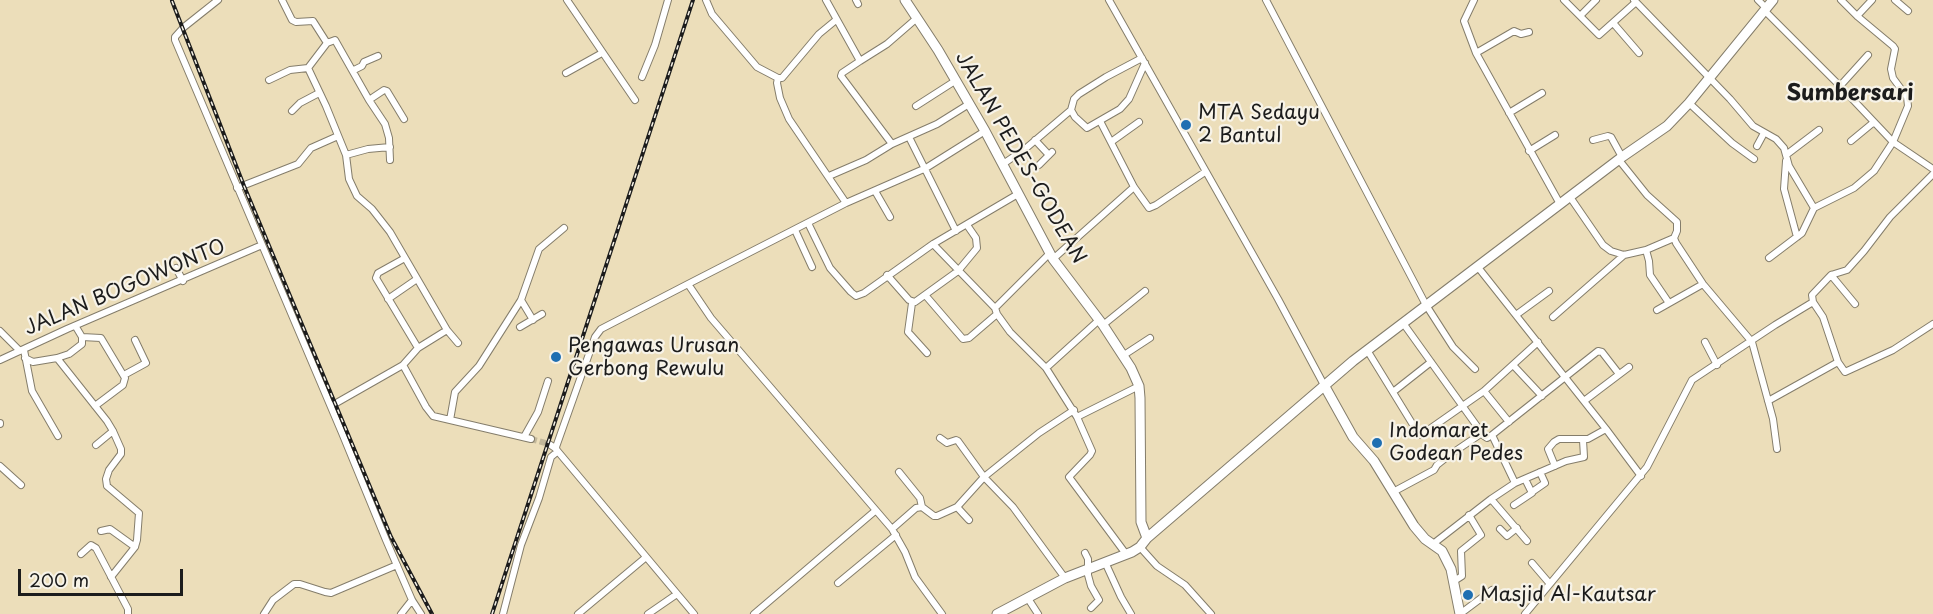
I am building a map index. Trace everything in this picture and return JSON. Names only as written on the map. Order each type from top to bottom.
[{"type":"street","points":[[218,0],[208,3],[175,38],[396,565],[419,612]]},
{"type":"street","points":[[282,0],[294,21],[312,20],[327,43]]},
{"type":"street","points":[[567,0],[635,100]]},
{"type":"street","points":[[642,77],[656,45],[668,0]]},
{"type":"street","points":[[706,0],[712,14],[757,67],[778,78],[785,76],[819,34],[836,21]]},
{"type":"street","points":[[826,0],[860,61]]},
{"type":"street","name":"JALAN PEDES-GODEAN","points":[[905,0],[985,131],[1051,256],[1124,355],[1139,386],[1141,522],[1147,538]]},
{"type":"street","points":[[1109,0],[1353,437],[1374,462],[1417,530],[1442,552],[1447,560],[1454,581],[1460,614],[1492,590]]},
{"type":"street","points":[[1266,0],[1426,305],[1453,347],[1474,369]]},
{"type":"street","points":[[1564,0],[1599,35],[1614,24],[1635,1],[1753,126],[1781,143],[1788,166],[1814,208]]},
{"type":"street","points":[[1580,16],[1596,0]]},
{"type":"street","points":[[1758,0],[1768,6],[1893,142],[1933,169]]},
{"type":"street","points":[[1769,258],[1797,237],[1809,222],[1814,208],[1854,188],[1874,171],[1893,142],[1908,101],[1893,78],[1891,69],[1895,49],[1841,0]]},
{"type":"street","points":[[1857,16],[1872,0]]},
{"type":"street","points":[[1895,0],[1908,10]]},
{"type":"street","points":[[1472,3],[1464,21],[1476,53],[1560,204]]},
{"type":"street","points":[[997,614],[1087,568],[1140,547],[1147,538],[1367,350],[1622,157],[1667,126],[1689,103],[1768,6]]},
{"type":"street","points":[[892,144],[841,76],[842,73],[887,44],[916,18]]},
{"type":"street","points":[[1614,24],[1639,53]]},
{"type":"street","points":[[1476,53],[1514,31],[1521,34],[1529,32]]},
{"type":"street","points":[[269,80],[290,70],[308,68],[327,43],[335,40],[385,124],[390,160]]},
{"type":"street","points":[[566,73],[602,53]]},
{"type":"street","points":[[1840,86],[1868,55]]},
{"type":"street","points":[[354,70],[378,56]]},
{"type":"street","points":[[1003,164],[1071,110],[1074,99],[1082,92],[1144,62]]},
{"type":"street","points":[[1071,110],[1084,127],[1089,128],[1120,109],[1127,102],[1144,62]]},
{"type":"street","points":[[308,68],[346,155],[349,179],[356,194],[372,209],[390,232],[447,330],[458,343]]},
{"type":"street","points":[[778,78],[780,98],[786,113],[846,203]]},
{"type":"street","points":[[916,106],[955,81]]},
{"type":"street","points":[[369,100],[384,90],[387,91],[404,119]]},
{"type":"street","points":[[292,111],[300,103],[319,93]]},
{"type":"street","points":[[1509,113],[1542,93]]},
{"type":"street","points":[[1689,103],[1732,143],[1754,159]]},
{"type":"street","points":[[829,176],[945,120],[969,104]]},
{"type":"street","points":[[1100,121],[1134,187],[1150,208],[1205,172]]},
{"type":"street","points":[[1111,142],[1139,122]]},
{"type":"street","points":[[1851,141],[1874,122]]},
{"type":"street","points":[[1797,237],[1784,189],[1786,156],[1820,130]]},
{"type":"street","points":[[503,614],[520,545],[598,332],[846,203],[926,168],[985,131]]},
{"type":"street","points":[[1757,146],[1764,133]]},
{"type":"street","points":[[1529,151],[1555,135]]},
{"type":"street","points":[[237,188],[298,164],[311,148],[338,136]]},
{"type":"street","points":[[909,137],[956,231]]},
{"type":"street","points":[[1553,317],[1624,255],[1646,250],[1674,238],[1677,231],[1677,222],[1647,195],[1611,137],[1593,140]]},
{"type":"street","points":[[1035,140],[1051,154],[1039,165]]},
{"type":"street","points":[[346,155],[368,149],[390,147]]},
{"type":"street","points":[[1933,174],[1890,217],[1847,270],[1832,275],[1812,295],[1813,302],[1823,317],[1843,372],[1893,350],[1933,324]]},
{"type":"street","points":[[926,296],[963,339],[969,338],[1051,256],[1134,187]]},
{"type":"street","points":[[875,191],[890,218]]},
{"type":"street","points":[[808,223],[830,268],[853,295],[860,295],[933,244],[1018,194]]},
{"type":"street","points":[[1570,197],[1603,245],[1611,251],[1624,255]]},
{"type":"street","points":[[912,303],[926,296],[958,271],[978,247],[976,238],[967,225]]},
{"type":"street","points":[[450,420],[453,397],[457,388],[479,366],[521,300],[539,249],[564,228]]},
{"type":"street","points":[[795,230],[812,267]]},
{"type":"street","points":[[1674,238],[1703,284],[1752,342],[1768,401],[1777,448]]},
{"type":"street","points":[[933,244],[996,311],[1010,332],[1046,368],[1074,410],[1092,451],[1069,477],[1126,554]]},
{"type":"street","name":"JALAN BOGOWONTO","points":[[0,360],[262,245]]},
{"type":"street","points":[[1646,250],[1650,261],[1650,275],[1669,303]]},
{"type":"street","points":[[405,258],[376,276],[376,279],[418,348]]},
{"type":"street","points":[[1478,266],[1641,476]]},
{"type":"street","points":[[176,268],[183,281]]},
{"type":"street","points":[[887,275],[912,303]]},
{"type":"street","points":[[1832,275],[1855,304]]},
{"type":"street","points":[[388,299],[417,279]]},
{"type":"street","points":[[688,284],[711,318],[894,532],[915,577],[942,614]]},
{"type":"street","points":[[1657,310],[1703,284]]},
{"type":"street","points":[[1516,315],[1549,291]]},
{"type":"street","points":[[1046,368],[1101,322],[1143,293]]},
{"type":"street","points":[[521,300],[533,320]]},
{"type":"street","points":[[1525,614],[1641,476],[1689,384],[1813,302]]},
{"type":"street","points":[[912,303],[908,332],[927,353]]},
{"type":"street","points":[[519,327],[542,314]]},
{"type":"street","points":[[1402,323],[1487,438],[1599,351],[1619,374]]},
{"type":"street","points":[[25,358],[33,362],[57,358],[79,347],[84,341],[76,327]]},
{"type":"street","points":[[331,406],[403,365],[418,348],[447,330]]},
{"type":"street","points":[[0,331],[22,350],[32,391],[58,436]]},
{"type":"street","points":[[82,336],[101,338],[125,380],[123,385],[95,406]]},
{"type":"street","points":[[1124,355],[1150,339]]},
{"type":"street","points":[[124,375],[146,363],[135,340]]},
{"type":"street","points":[[1367,350],[1419,434],[1424,434],[1484,391],[1538,342]]},
{"type":"street","points":[[1705,342],[1717,365]]},
{"type":"street","points":[[57,358],[113,431],[121,450],[121,454],[109,470],[106,479],[107,486],[139,513],[135,547],[111,577]]},
{"type":"street","points":[[1392,392],[1431,362]]},
{"type":"street","points":[[1768,401],[1838,362]]},
{"type":"street","points":[[403,365],[430,413],[450,420],[528,438],[548,381]]},
{"type":"street","points":[[1513,365],[1542,396]]},
{"type":"street","points":[[1584,401],[1629,367]]},
{"type":"street","points":[[1077,417],[1139,386]]},
{"type":"street","points":[[1484,391],[1509,422]]},
{"type":"street","points":[[838,583],[894,532],[916,507],[922,507],[937,516],[957,507],[984,477],[1039,433],[1074,410]]},
{"type":"street","points":[[1554,466],[1548,449],[1554,442],[1559,439],[1583,440],[1606,429]]},
{"type":"street","points":[[96,445],[113,431]]},
{"type":"street","points":[[1393,492],[1435,469],[1437,465],[1482,433]]},
{"type":"street","points":[[1492,435],[1515,483]]},
{"type":"street","points":[[940,438],[945,443],[958,441],[984,477],[1013,507],[1065,579]]},
{"type":"street","points":[[1583,440],[1585,465]]},
{"type":"street","points":[[554,447],[694,614]]},
{"type":"street","points":[[1433,544],[1515,483],[1554,466],[1584,457]]},
{"type":"street","points":[[0,466],[21,485]]},
{"type":"street","points":[[899,472],[920,498],[922,507]]},
{"type":"street","points":[[1514,505],[1545,483],[1540,472]]},
{"type":"street","points":[[1525,479],[1532,492]]},
{"type":"street","points":[[1491,499],[1527,541]]},
{"type":"street","points":[[957,507],[969,520]]},
{"type":"street","points":[[754,614],[875,511]]},
{"type":"street","points":[[1454,581],[1462,576],[1461,551],[1481,535],[1469,515]]},
{"type":"street","points":[[1500,529],[1507,536],[1517,528]]},
{"type":"street","points":[[100,531],[110,529],[135,547]]},
{"type":"street","points":[[81,554],[91,546],[96,548],[128,609],[128,614]]},
{"type":"street","points":[[1140,547],[1157,566],[1185,585],[1210,614]]},
{"type":"street","points":[[1084,553],[1088,559],[1087,568],[1091,586],[1099,600],[1091,608]]},
{"type":"street","points":[[581,613],[645,558]]},
{"type":"street","points":[[1105,562],[1120,597],[1131,614]]},
{"type":"street","points":[[1532,563],[1550,584]]},
{"type":"street","points":[[264,614],[273,600],[294,584],[331,593],[396,565]]},
{"type":"street","points":[[648,614],[677,594]]},
{"type":"street","points":[[1028,597],[1038,614]]},
{"type":"street","points":[[403,612],[412,600]]},
{"type":"street","points":[[403,612],[419,612]]},
{"type":"tunnel","points":[[531,439],[549,444]]},
{"type":"railway","points":[[492,614],[693,0]]},
{"type":"railway","points":[[172,1],[244,186],[391,537],[432,614]]},
{"type":"place","name":"MTA Sedayu 2 Bantul","points":[[1186,125]]},
{"type":"place","name":"Pengawas Urusan Gerbong Rewulu","points":[[556,357]]},
{"type":"place","name":"Indomaret Godean Pedes","points":[[1377,443]]},
{"type":"place","name":"Masjid Al-Kautsar","points":[[1468,595]]},
{"type":"district","name":"Sumbersari","points":[[1850,94]]}]
